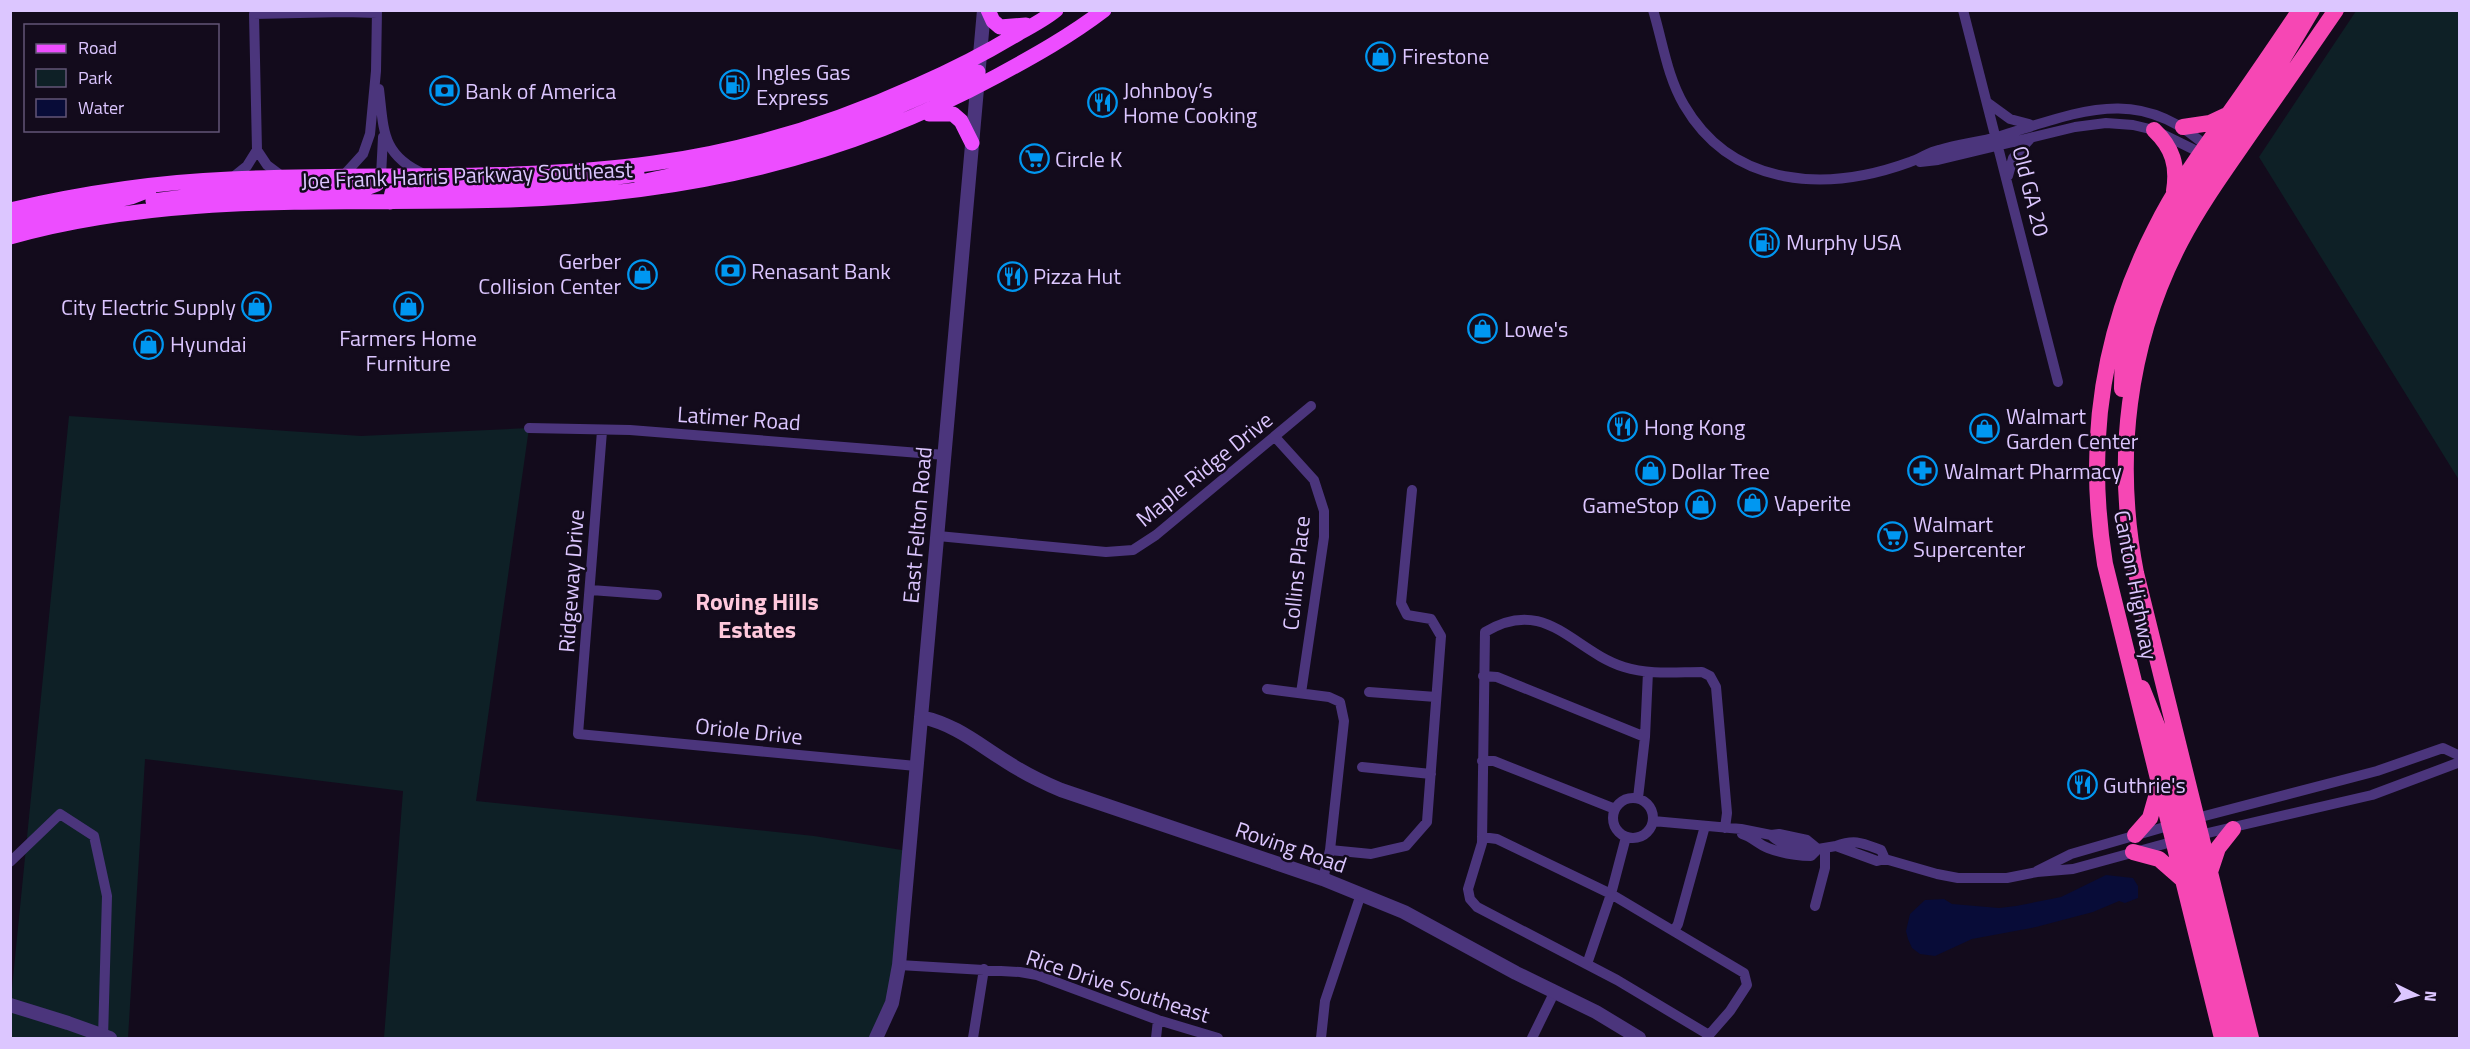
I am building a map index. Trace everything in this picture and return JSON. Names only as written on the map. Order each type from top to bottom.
[{"type":"highway","points":[[2214,157],[2228,114],[2300,10]]},
{"type":"highway","points":[[2251,1038],[2210,872],[2185,830],[2133,557],[2125,491],[2127,425],[2122,382],[2128,343],[2139,301],[2168,233],[2214,157],[2269,82],[2312,10]]},
{"type":"highway","points":[[2320,33],[2328,10]]},
{"type":"highway","points":[[2214,157],[2320,33],[2336,10]]},
{"type":"highway","points":[[2183,127],[2210,123],[2228,114]]},
{"type":"highway","points":[[2154,130],[2166,144],[2174,159],[2176,177],[2172,200]]},
{"type":"highway","name":"Canton Highway","points":[[2214,157],[2172,200],[2142,256],[2122,307],[2107,361],[2098,423],[2096,480],[2100,532],[2109,585],[2159,786],[2185,830],[2183,880],[2222,1038]]},
{"type":"highway","points":[[2128,663],[2144,690],[2156,720],[2238,1038]]},
{"type":"highway","points":[[2135,835],[2150,818],[2159,786]]},
{"type":"highway","points":[[2210,872],[2218,848],[2233,829]]},
{"type":"highway","points":[[2133,852],[2159,859],[2183,880]]},
{"type":"main road","points":[[986,10],[1000,27],[1035,24]]},
{"type":"main road","name":"Joe Frank Harris Parkway Southeast","points":[[10,237],[120,215],[236,204],[509,200],[611,194],[692,183],[776,165],[861,138],[917,116],[978,72],[1035,24],[1056,10]]},
{"type":"main road","name":"Joe Frank Harris Parkway Southeast","points":[[10,210],[94,192],[166,183],[284,177],[587,170],[667,161],[744,146],[825,123],[883,101],[978,72],[1066,37],[1104,10]]},
{"type":"main road","points":[[611,194],[614,188],[759,155],[832,133],[926,96],[978,72]]},
{"type":"main road","points":[[917,116],[953,114],[961,121],[972,143]]},
{"type":"main road","points":[[390,202],[392,194],[399,190],[553,187],[643,173],[667,161]]},
{"type":"main road","points":[[120,215],[144,203],[210,192],[369,188],[377,184],[381,176]]},
{"type":"main road","points":[[10,225],[131,197],[166,183]]},
{"type":"street","name":"East Felton Road","points":[[876,1038],[892,1004],[898,964],[978,72],[986,10]]},
{"type":"street","points":[[1653,10],[1668,68],[1685,107],[1710,139],[1744,163],[1785,177],[1826,181],[1856,176],[1910,162],[1937,150],[2032,137],[2106,123],[2133,125],[2154,130],[2214,157]]},
{"type":"street","name":"Old GA 20","points":[[1963,10],[2058,382]]},
{"type":"street","points":[[284,177],[267,165],[257,150],[254,14],[377,12],[376,71],[368,141],[363,154],[342,176]]},
{"type":"street","points":[[376,71],[388,144],[397,158],[425,175]]},
{"type":"street","points":[[1988,103],[2010,119],[2035,124]]},
{"type":"street","points":[[1998,141],[2035,124],[2075,112],[2120,108],[2157,115],[2183,127],[2214,157]]},
{"type":"street","points":[[381,176],[384,125]]},
{"type":"street","points":[[2007,178],[2018,150],[2032,137]]},
{"type":"street","points":[[230,179],[244,170],[257,150]]},
{"type":"street","name":"Maple Ridge Drive","points":[[938,536],[1106,552],[1134,550],[1187,512],[1311,406]]},
{"type":"street","name":"Latimer Road","points":[[529,428],[630,430],[945,455]]},
{"type":"street","name":"Ridgeway Drive","points":[[578,734],[602,431]]},
{"type":"street","name":"Collins Place","points":[[1275,437],[1314,480],[1324,511],[1324,537],[1301,693]]},
{"type":"street","points":[[1330,850],[1371,854],[1406,846],[1427,822],[1441,636],[1431,619],[1407,615],[1401,603],[1412,490]]},
{"type":"street","points":[[591,590],[657,595]]},
{"type":"street","points":[[1482,837],[1497,839],[1611,894],[1744,973],[1747,985],[1730,1011],[1708,1037],[1587,964],[1477,907],[1470,899],[1468,889],[1482,837],[1485,632],[1497,624],[1514,620],[1540,622],[1559,628],[1622,666],[1648,672],[1702,672],[1710,676],[1716,687],[1729,829]]},
{"type":"street","points":[[1638,798],[1645,738],[1648,672]]},
{"type":"street","points":[[1483,676],[1497,677],[1645,738]]},
{"type":"street","points":[[1267,689],[1329,697],[1340,702],[1344,721],[1330,850],[1323,879]]},
{"type":"street","points":[[1369,692],[1436,698]]},
{"type":"street","name":"Roving Road","points":[[921,717],[961,731],[1022,771],[1061,790],[1323,879],[1418,918],[1497,962],[1596,1012],[1639,1038]]},
{"type":"street","name":"Oriole Drive","points":[[578,734],[916,766]]},
{"type":"street","points":[[1653,820],[1729,829],[1741,828],[1771,835],[1776,841],[1806,849],[1850,841],[1881,850],[1885,859],[1937,874],[1958,878],[2007,878],[2037,872],[2073,869],[2133,852],[2185,830],[2378,771],[2443,748],[2460,756]]},
{"type":"street","points":[[1482,761],[1494,761],[1615,809]]},
{"type":"street","points":[[2037,872],[2071,854],[2135,835],[2185,830],[2233,829],[2372,795],[2460,762]]},
{"type":"street","points":[[1362,767],[1431,774]]},
{"type":"street","points":[[1638,798],[1649,805],[1653,820],[1650,830],[1639,838],[1626,837],[1616,828],[1615,809],[1625,800],[1638,798]]},
{"type":"street","points":[[10,862],[60,814],[94,836],[107,896],[106,1038],[68,1023],[10,1005]]},
{"type":"street","points":[[1674,931],[1678,924],[1705,826]]},
{"type":"street","points":[[1729,829],[1766,847],[1789,854],[1810,856],[1823,847]]},
{"type":"street","points":[[1587,964],[1611,894],[1626,837]]},
{"type":"street","points":[[1815,906],[1825,868],[1823,847]]},
{"type":"street","points":[[1321,1038],[1325,1001],[1361,894]]},
{"type":"street","name":"Rice Drive Southeast","points":[[898,964],[984,969],[1037,975],[1158,1020],[1218,1038]]},
{"type":"street","points":[[974,1038],[984,969]]},
{"type":"street","points":[[1532,1038],[1555,991]]},
{"type":"street","points":[[1156,1038],[1158,1020]]},
{"type":"green space","points":[[2356,11],[2459,11],[2459,480],[2259,157]]},
{"type":"green space","points":[[69,416],[361,436],[529,428],[476,801],[814,836],[908,851],[899,965],[873,1038],[384,1038],[403,791],[145,759],[128,1038],[11,1038],[11,998]]},
{"type":"water","points":[[2106,875],[2133,878],[2138,886],[2138,898],[2125,903],[2119,901],[2093,912],[2036,927],[1972,939],[1935,956],[1920,954],[1912,948],[1908,939],[1906,931],[1910,914],[1925,900],[1944,899],[1952,904],[1999,908],[2016,906],[2061,897]]},
{"type":"place","name":"Firestone","points":[[1381,56]]},
{"type":"place","name":"Ingles Gas Express","points":[[735,85]]},
{"type":"place","name":"Bank of America","points":[[444,91]]},
{"type":"place","name":"Johnboy’s Home Cooking","points":[[1102,103]]},
{"type":"place","name":"Circle K","points":[[1034,159]]},
{"type":"place","name":"Murphy USA","points":[[1765,242]]},
{"type":"place","name":"Renasant Bank","points":[[730,271]]},
{"type":"place","name":"Gerber Collision Center","points":[[642,274]]},
{"type":"place","name":"Pizza Hut","points":[[1012,276]]},
{"type":"place","name":"Farmers Home Furniture","points":[[408,306]]},
{"type":"place","name":"City Electric Supply","points":[[257,307]]},
{"type":"place","name":"Lowe's","points":[[1483,329]]},
{"type":"place","name":"Hyundai","points":[[149,344]]},
{"type":"place","name":"Hong Kong","points":[[1623,427]]},
{"type":"place","name":"Walmart Garden Center","points":[[1985,429]]},
{"type":"place","name":"Dollar Tree","points":[[1650,471]]},
{"type":"place","name":"Walmart Pharmacy","points":[[1923,471]]},
{"type":"place","name":"Vaperite","points":[[1753,503]]},
{"type":"place","name":"GameStop","points":[[1700,505]]},
{"type":"place","name":"Walmart Supercenter","points":[[1892,537]]},
{"type":"place","name":"Guthrie's","points":[[2082,785]]},
{"type":"district","name":"Roving Hills Estates","points":[[757,616]]}]
